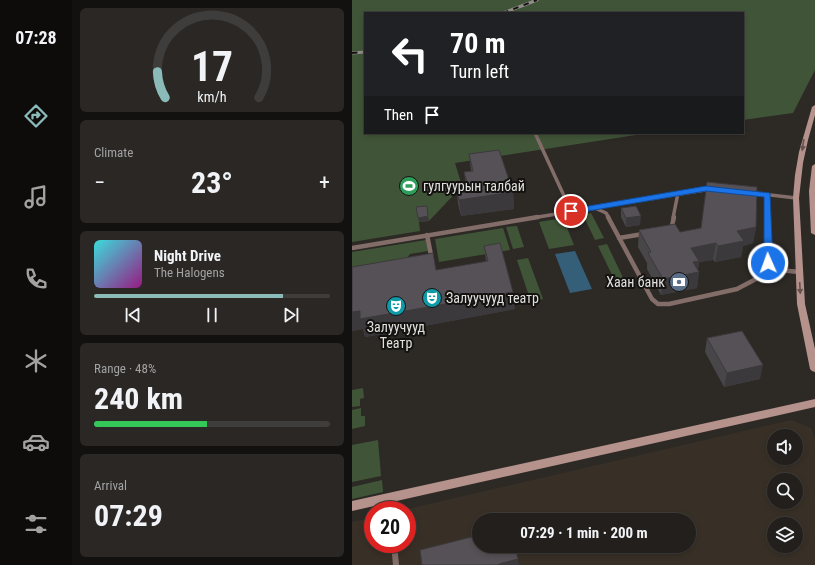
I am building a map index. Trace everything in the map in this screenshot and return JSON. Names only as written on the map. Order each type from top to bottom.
[{"type":"main road","points":[[815,108],[806,131],[796,188],[801,304],[815,369]]},
{"type":"main road","points":[[815,166],[812,191],[815,233]]},
{"type":"main road","points":[[352,506],[815,403]]},
{"type":"lane","points":[[535,134],[571,211]]},
{"type":"lane","points":[[352,248],[706,188],[714,189]]},
{"type":"lane","points":[[667,229],[672,226],[678,193]]},
{"type":"lane","points":[[744,193],[796,198]]},
{"type":"lane","points":[[768,195],[768,261],[772,267],[799,272]]},
{"type":"lane","points":[[590,208],[603,210],[652,299],[658,304],[669,304],[737,289],[773,270],[778,269]]},
{"type":"lane","points":[[619,238],[646,233]]},
{"type":"lane","points":[[425,262],[432,257],[427,235]]},
{"type":"lane","points":[[395,553],[396,565]]},
{"type":"shaded area","points":[[791,420],[811,428],[815,439],[815,565],[352,565],[352,522],[364,519],[364,553],[416,553],[416,507]]},
{"type":"green space","points":[[352,0],[815,0],[815,70],[793,113],[744,120],[744,12],[364,12],[364,134],[643,134],[455,163],[462,186],[429,221],[419,222],[420,231],[352,242]]},
{"type":"green space","points":[[591,213],[604,238],[595,240],[583,215]]},
{"type":"green space","points":[[563,218],[574,245],[549,249],[539,222]]},
{"type":"green space","points":[[517,226],[524,247],[513,249],[506,227]]},
{"type":"green space","points":[[503,228],[510,250],[439,262],[435,239]]},
{"type":"green space","points":[[426,240],[428,251],[410,254],[402,264],[352,273],[352,252]]},
{"type":"green space","points":[[607,244],[626,284],[617,285],[598,246]]},
{"type":"green space","points":[[528,258],[543,299],[531,302],[517,260]]},
{"type":"green space","points":[[363,388],[364,398],[360,399],[360,406],[352,407],[352,390]]},
{"type":"green space","points":[[361,408],[361,416],[365,416],[365,426],[352,429],[352,410]]},
{"type":"green space","points":[[378,440],[381,476],[352,482],[352,445]]},
{"type":"green space","points":[[382,480],[383,492],[352,499],[352,487]]},
{"type":"water","points":[[575,251],[592,289],[570,293],[555,254]]},
{"type":"building","points":[[499,150],[513,192],[459,200],[456,187],[468,185],[464,172],[473,171],[469,154]]},
{"type":"building","points":[[707,182],[757,187],[756,227],[737,231],[744,241],[718,246],[716,243],[691,248],[699,261],[693,262],[699,272],[663,279],[648,253],[651,252],[639,230],[675,224],[680,232],[701,228]]},
{"type":"building","points":[[427,206],[428,216],[418,218],[416,207]]},
{"type":"building","points":[[636,206],[641,216],[626,218],[621,208]]},
{"type":"building","name":"Залуучууд театр","points":[[500,243],[513,292],[360,319],[360,311],[352,312],[352,267],[433,253],[436,270],[488,261],[484,246]]},
{"type":"building","points":[[742,331],[763,365],[727,373],[707,338]]},
{"type":"building","points":[[472,537],[472,553],[517,553],[518,559],[499,565],[422,565],[420,550]]},
{"type":"railway","points":[[506,12],[537,0]]},
{"type":"railway","points":[[352,53],[364,52]]},
{"type":"place","name":"гулгуурын талбай","points":[[409,186]]},
{"type":"place","name":"Хаан банк","points":[[679,282]]},
{"type":"place","name":"Залуучууд театр","points":[[432,298]]},
{"type":"place","name":"Залуучууд Театр","points":[[396,306]]},
{"type":"route","points":[[571,211],[706,188],[768,195],[768,263]]}]
